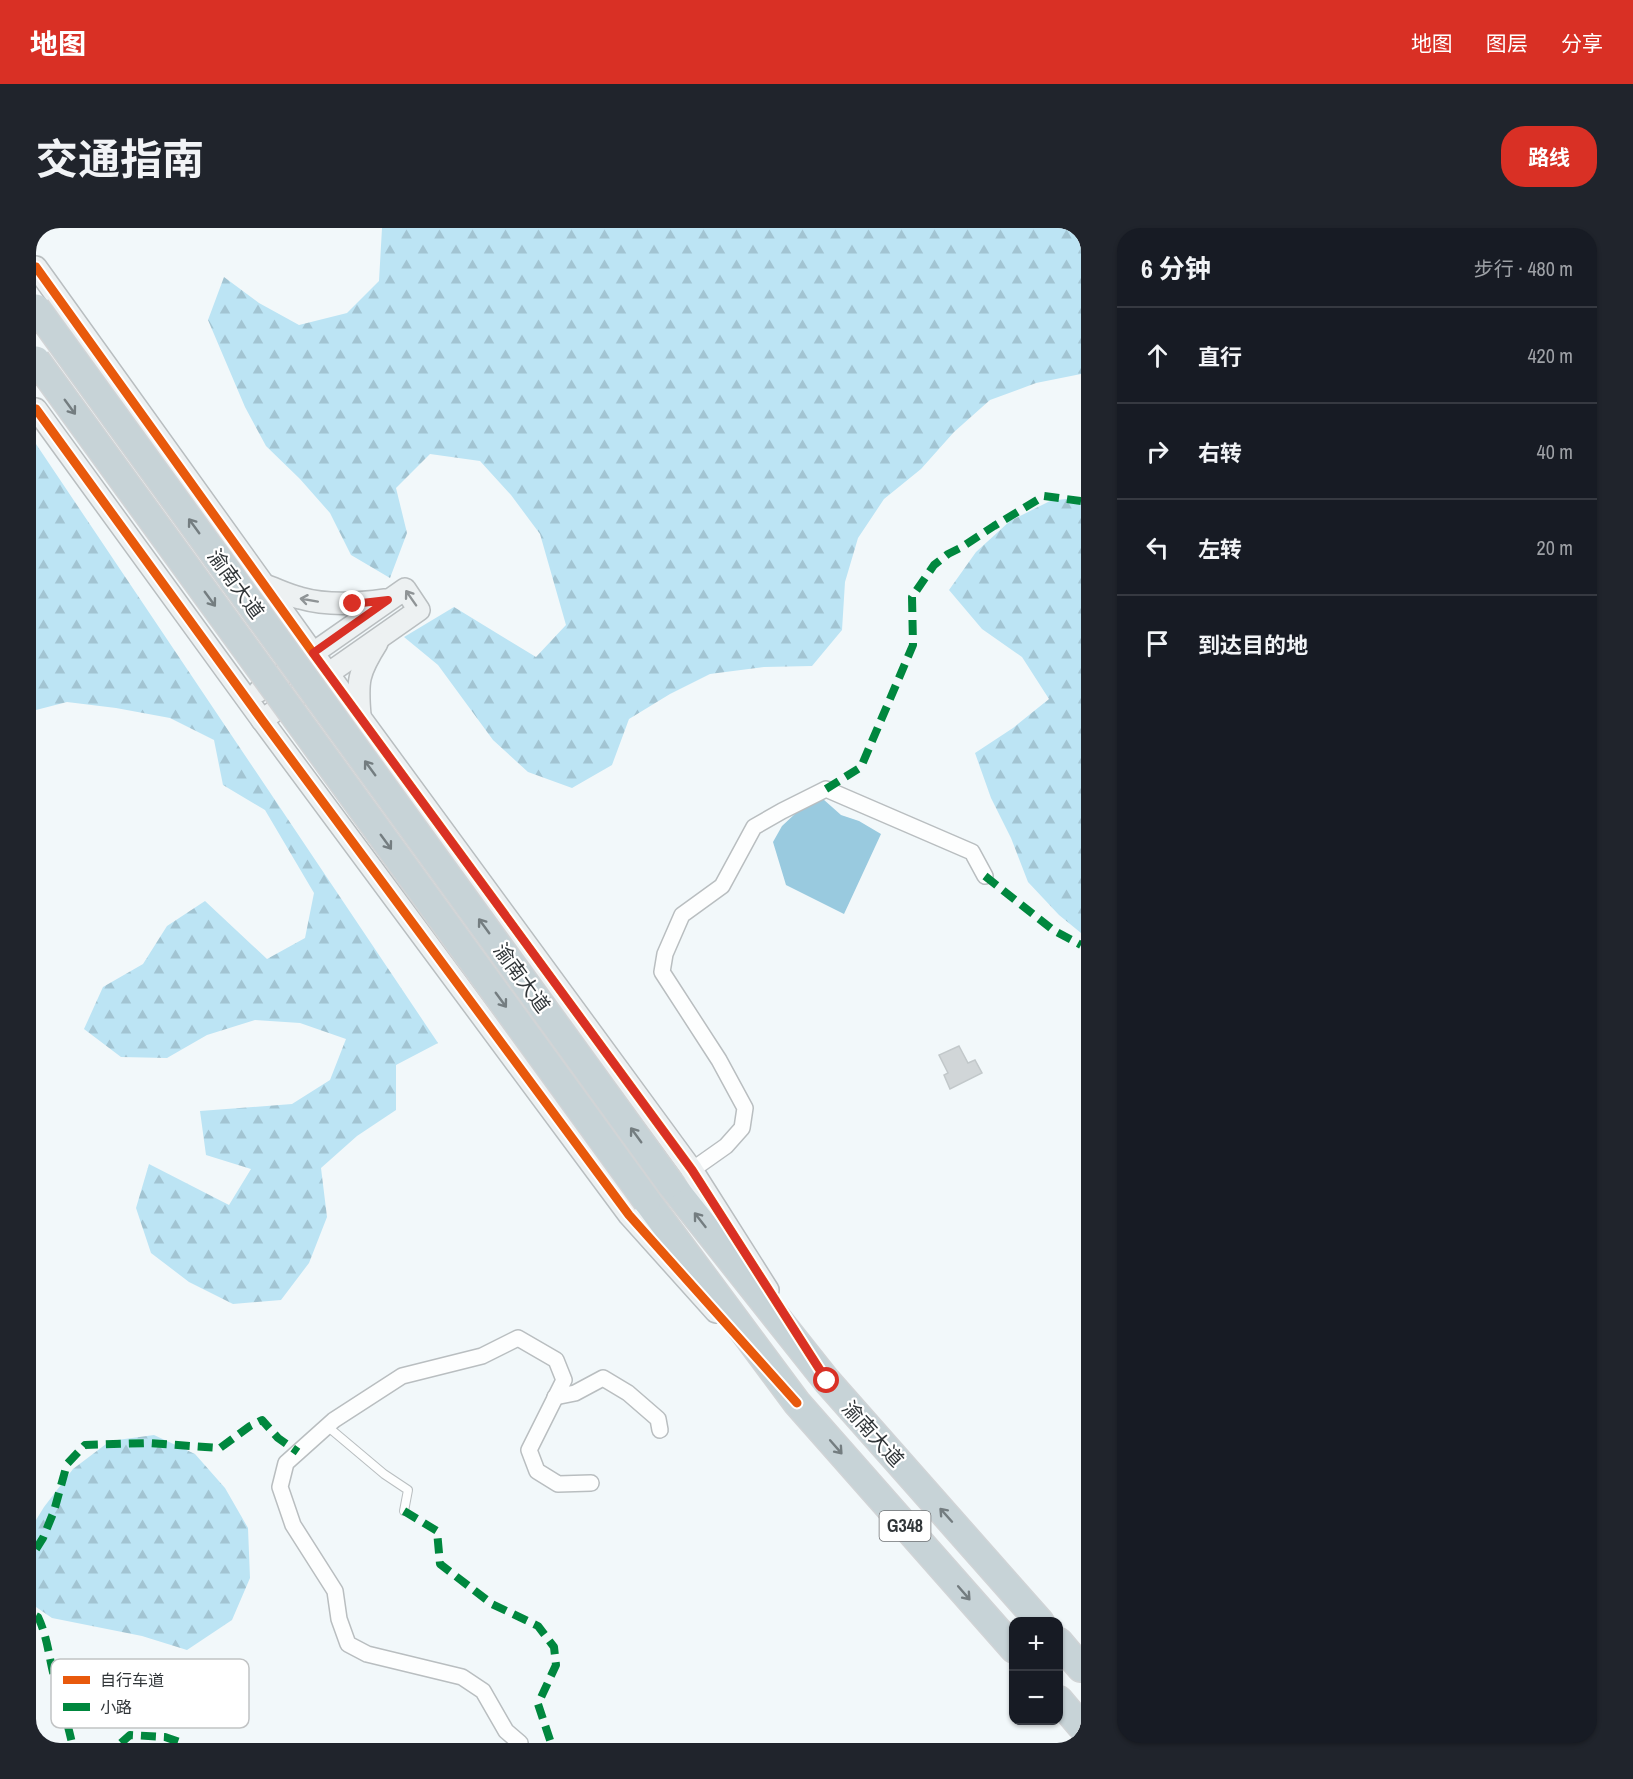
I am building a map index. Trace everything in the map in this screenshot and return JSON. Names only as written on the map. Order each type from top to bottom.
[{"type":"highway","name":"渝南大道","points":[[36,308],[681,1176],[827,1381],[1036,1617]]},
{"type":"highway","name":"渝南大道","points":[[36,360],[647,1201],[797,1403],[1009,1643]]},
{"type":"highway","points":[[1063,1647],[1081,1668]]},
{"type":"highway","points":[[1063,1705],[1081,1726]]},
{"type":"main road","points":[[36,267],[360,716],[681,1176]]},
{"type":"main road","points":[[36,409],[262,720],[629,1215],[797,1403]]},
{"type":"main road","points":[[264,585],[301,599],[327,603],[353,604],[388,600]]},
{"type":"main road","points":[[247,699],[405,589],[419,610],[262,720]]},
{"type":"main road","points":[[360,716],[357,688],[364,664],[384,634]]},
{"type":"street","points":[[681,1176],[726,1146],[742,1128],[745,1108],[719,1060],[662,972],[665,954],[682,915],[722,886],[754,827],[826,789],[972,852],[985,876]]},
{"type":"street","points":[[520,1743],[506,1731],[483,1691],[462,1677],[368,1654],[348,1644],[339,1619],[336,1591],[293,1525],[280,1486],[286,1463],[334,1420],[402,1376],[482,1356],[518,1338],[556,1360],[564,1380],[529,1450],[537,1471],[558,1484],[591,1483]]},
{"type":"street","points":[[555,1397],[575,1394],[603,1378],[628,1393],[658,1419],[660,1430]]},
{"type":"lane","points":[[327,1426],[384,1474],[408,1490],[404,1511]]},
{"type":"green space","points":[[382,228],[1081,228],[1081,374],[1036,383],[990,400],[954,432],[921,469],[884,499],[858,538],[845,582],[842,630],[812,666],[764,667],[710,674],[670,694],[629,719],[612,765],[572,788],[528,772],[493,740],[438,665],[404,637],[454,607],[536,657],[566,625],[540,534],[511,495],[480,461],[430,454],[396,488],[407,533],[390,578],[351,555],[330,513],[266,446],[245,407],[208,320],[224,277],[259,303],[299,325],[347,313],[379,281]]},
{"type":"green space","points":[[36,444],[438,1043],[396,1065],[396,1110],[357,1136],[321,1168],[327,1217],[309,1263],[281,1300],[233,1304],[189,1282],[151,1253],[136,1208],[149,1164],[229,1205],[251,1169],[206,1155],[200,1111],[292,1104],[330,1080],[346,1039],[300,1023],[255,1020],[207,1035],[167,1058],[121,1057],[84,1029],[103,987],[143,964],[167,926],[205,901],[267,959],[305,938],[314,893],[265,810],[223,785],[214,740],[170,718],[116,708],[67,702],[36,710]]},
{"type":"green space","points":[[1081,497],[1081,933],[1059,915],[1028,882],[1011,838],[991,798],[975,753],[1013,728],[1049,699],[1022,657],[982,629],[949,590],[976,552],[1010,521],[1050,501]]},
{"type":"green space","points":[[154,1435],[195,1454],[225,1488],[248,1528],[250,1578],[232,1620],[187,1650],[142,1636],[52,1618],[36,1607],[36,1520],[44,1507],[73,1469],[110,1441]]},
{"type":"shaded area","points":[[811,799],[823,799],[841,815],[859,821],[881,834],[844,914],[786,885],[773,842],[782,826]]},
{"type":"building","points":[[959,1046],[968,1063],[975,1060],[982,1073],[950,1089],[944,1075],[948,1073],[939,1055]]},
{"type":"marked path","points":[[826,789],[861,767],[913,645],[912,597],[934,565],[948,554],[1044,496],[1081,501]]},
{"type":"marked path","points":[[985,876],[1053,930],[1081,945]]},
{"type":"marked path","points":[[36,1549],[54,1511],[67,1464],[85,1445],[148,1443],[220,1448],[262,1420],[278,1438],[298,1452]]},
{"type":"marked path","points":[[404,1511],[437,1531],[440,1564],[492,1604],[538,1626],[554,1647],[556,1665],[538,1704],[551,1743]]},
{"type":"marked path","points":[[36,1616],[44,1633],[51,1663]]},
{"type":"marked path","points":[[68,1728],[72,1743]]},
{"type":"marked path","points":[[121,1743],[130,1735],[165,1737],[182,1743]]},
{"type":"cycle path","points":[[36,267],[313,653],[692,1170],[827,1381]]},
{"type":"cycle path","points":[[36,409],[262,720],[629,1215],[797,1403]]},
{"type":"route","points":[[353,604],[388,600],[313,653],[692,1170],[827,1381]]}]
